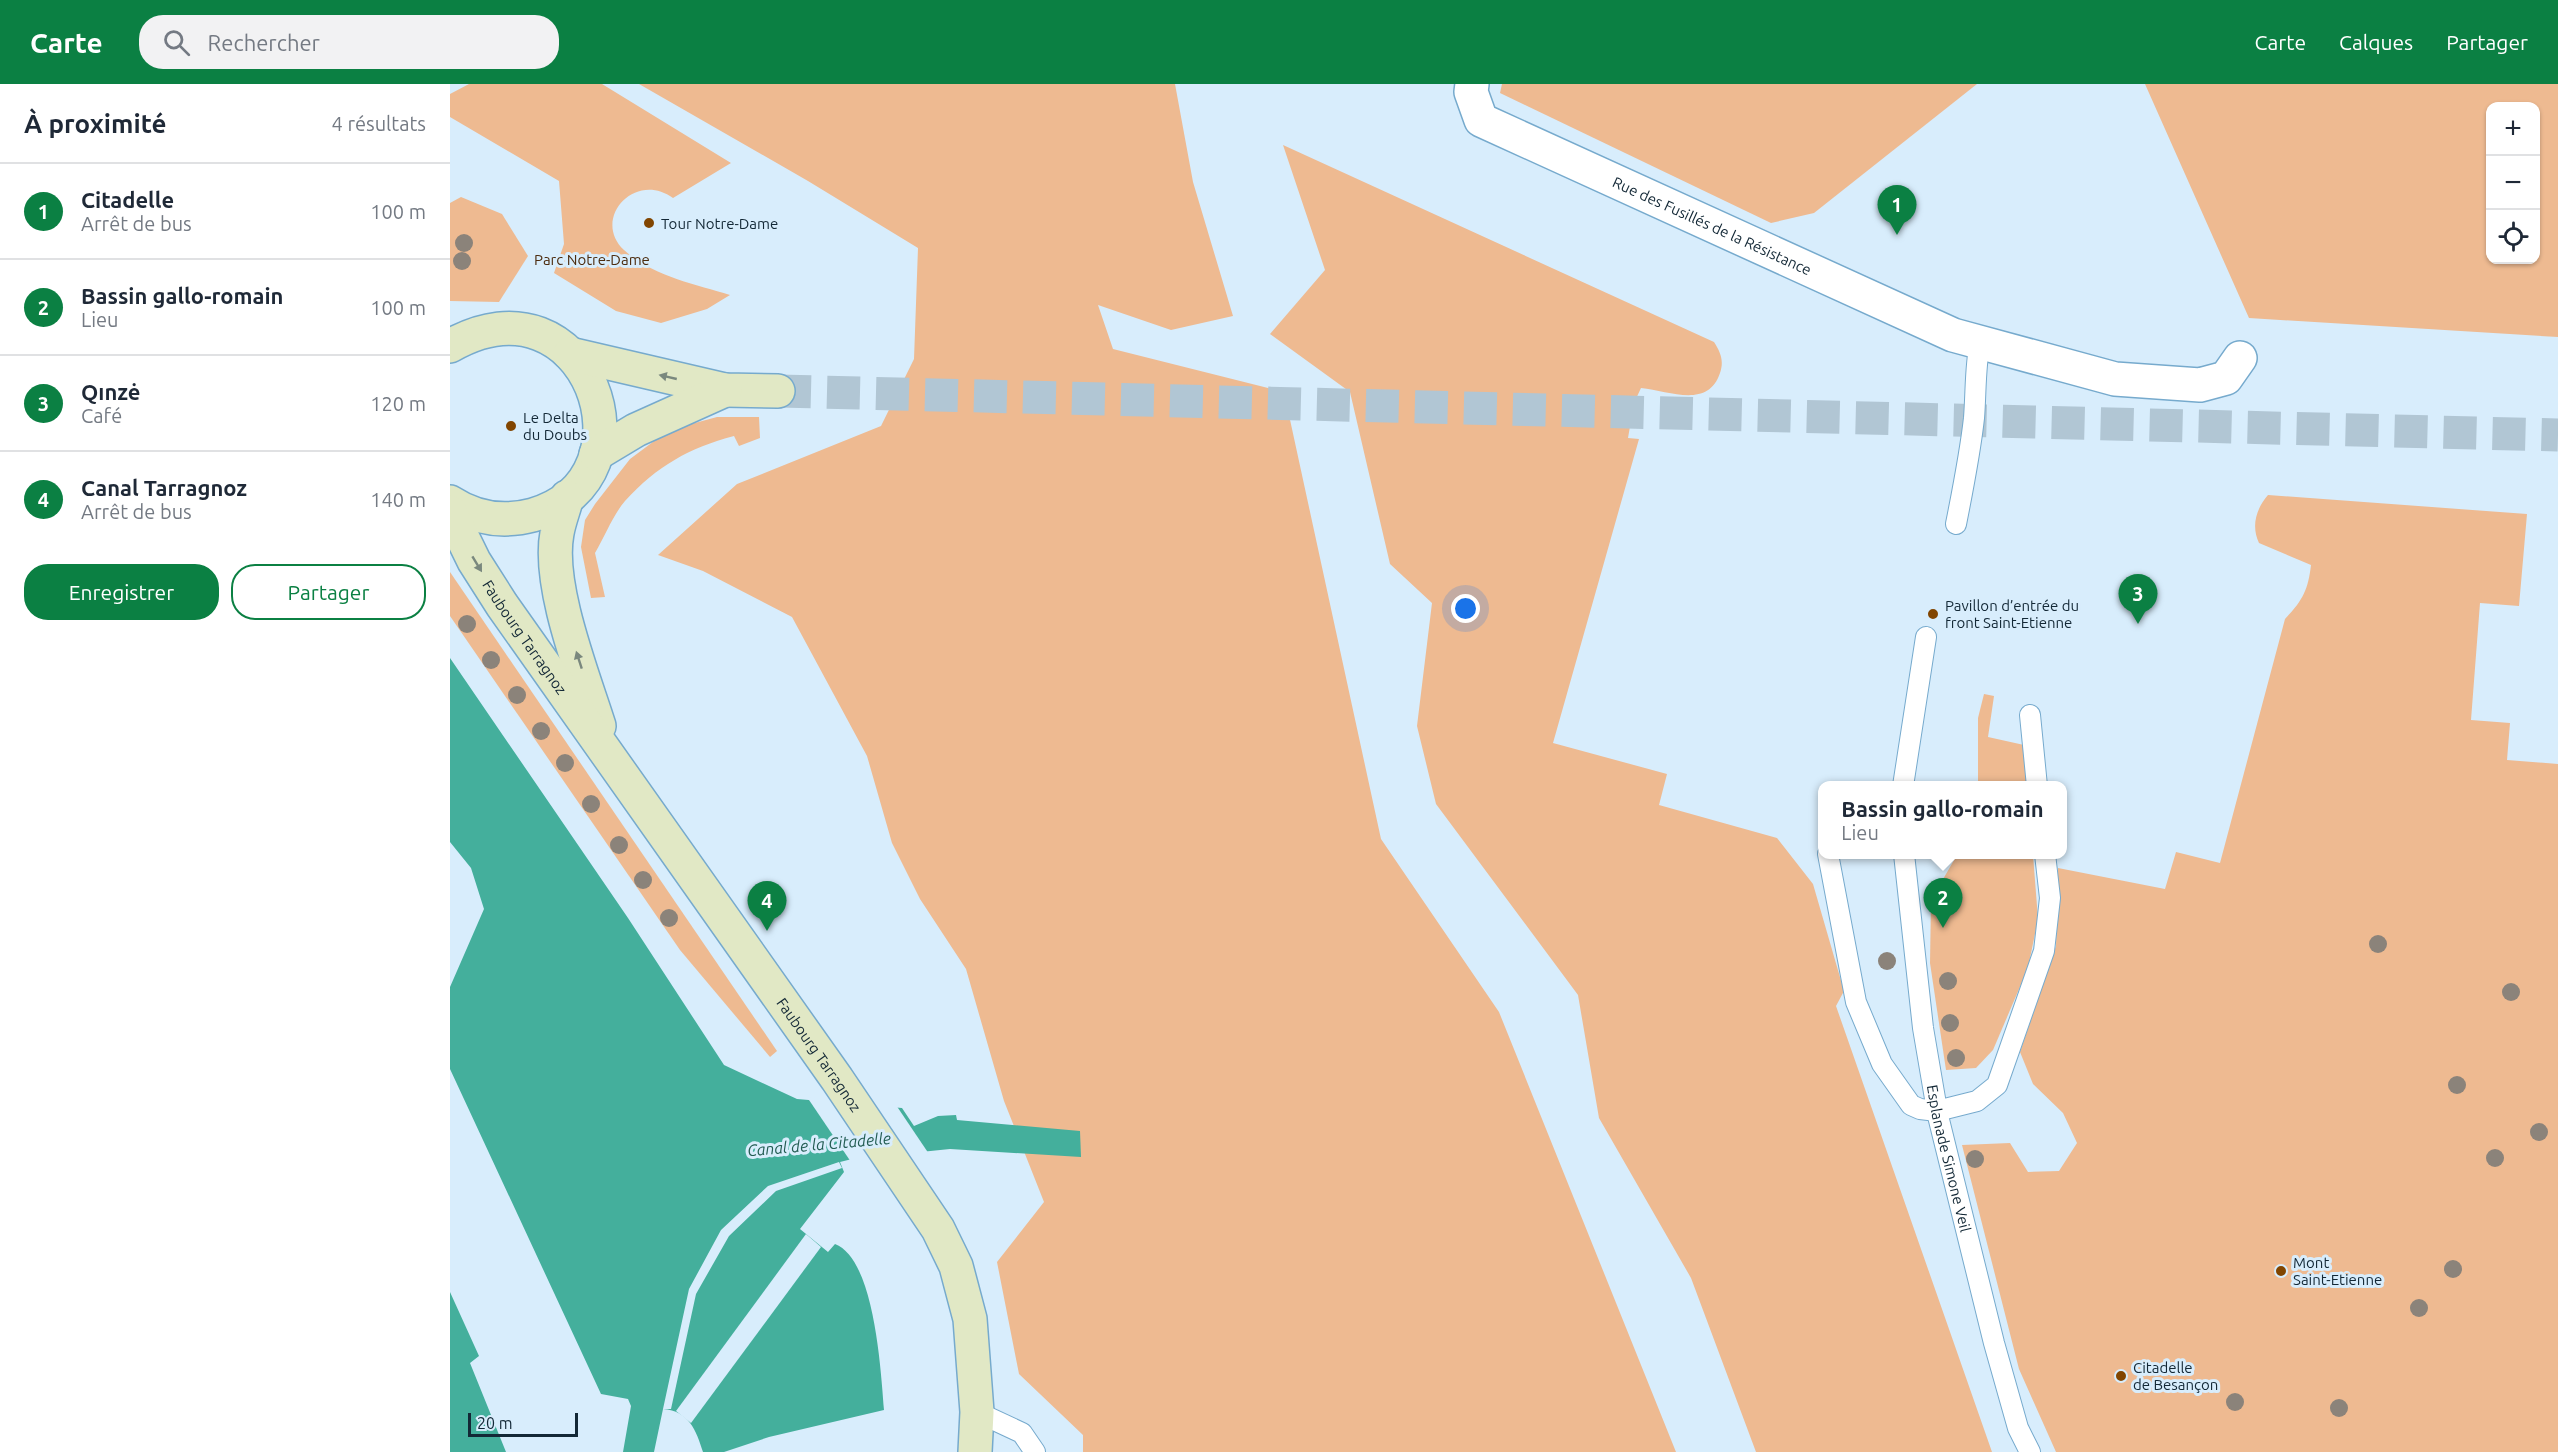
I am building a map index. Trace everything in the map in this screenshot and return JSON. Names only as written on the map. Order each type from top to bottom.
[{"type":"main road","points":[[450,502],[465,512],[492,519],[519,519],[544,512],[567,497],[585,477],[596,454],[601,427],[598,400],[587,375],[570,354],[552,341],[532,332],[509,328],[457,335]]},
{"type":"main road","points":[[570,354],[725,390],[778,391]]},
{"type":"main road","points":[[596,454],[636,430],[725,390]]},
{"type":"main road","name":"Faubourg Tarragnoz","points":[[567,497],[556,535],[557,570],[566,619],[609,756]]},
{"type":"main road","name":"Faubourg Tarragnoz","points":[[450,512],[474,561],[502,606],[837,1079],[938,1229],[956,1266],[970,1319],[977,1412],[975,1452]]},
{"type":"street","name":"Rue des Fusillés de la Résistance","points":[[1472,84],[1471,92],[1481,120],[1953,335],[1980,343]]},
{"type":"street","points":[[1980,343],[2115,379],[2200,385],[2226,378],[2240,358]]},
{"type":"lane","points":[[1956,524],[1970,455],[1978,374],[1977,356],[1980,343]]},
{"type":"lane","points":[[1904,781],[1926,637]]},
{"type":"lane","points":[[2030,715],[2037,781]]},
{"type":"lane","points":[[1829,859],[1856,1002],[1882,1064],[1911,1105],[1920,1109],[1938,1111],[1977,1101],[1997,1084],[2044,951],[2050,898],[2045,859]]},
{"type":"lane","name":"Esplanade Simone Veil","points":[[1904,859],[1923,1028],[1938,1111],[1994,1342],[2018,1428],[2030,1452]]},
{"type":"lane","points":[[977,1412],[1022,1433],[1035,1452]]},
{"type":"green space","name":"Parc Notre-Dame","points":[[469,84],[602,84],[731,163],[673,198],[659,191],[645,190],[632,194],[622,202],[615,213],[612,225],[615,238],[635,259],[674,278],[730,295],[707,309],[661,323],[616,311],[554,273],[564,244],[559,181],[450,117],[450,94]]},
{"type":"green space","points":[[639,84],[1175,84],[1193,182],[1233,316],[1171,330],[1098,305],[1113,349],[1284,392],[1381,839],[1499,1012],[1676,1452],[1083,1452],[1083,1435],[1019,1374],[997,1262],[1044,1202],[1004,1101],[966,969],[920,899],[892,843],[867,756],[792,617],[703,571],[658,555],[737,484],[881,426],[914,359],[918,248],[808,181]]},
{"type":"green space","points":[[1502,84],[1977,84],[1814,213],[1771,223],[1500,93]]},
{"type":"green space","points":[[2145,84],[2558,84],[2558,337],[2249,318]]},
{"type":"green space","points":[[1283,145],[1714,342],[1722,365],[1714,384],[1707,391],[1687,395],[1641,388],[1634,403],[1628,438],[1639,439],[1553,743],[1667,774],[1659,805],[1777,838],[1813,884],[1844,991],[1836,1006],[1992,1452],[1756,1452],[1691,1278],[1599,1118],[1578,995],[1436,804],[1417,726],[1432,603],[1390,564],[1350,392],[1270,334],[1325,270]]},
{"type":"green space","points":[[461,197],[502,214],[528,256],[499,302],[450,301],[450,203]]},
{"type":"green space","points":[[717,417],[759,417],[760,438],[739,446],[734,436],[702,446],[662,468],[637,489],[617,513],[595,553],[605,597],[591,598],[581,547],[585,520],[595,504],[630,459],[669,430]]},
{"type":"green space","points":[[2268,495],[2527,514],[2519,606],[2480,603],[2471,720],[2510,723],[2507,760],[2558,764],[2558,1452],[2056,1452],[2019,1369],[1962,1145],[2010,1143],[2028,1172],[2059,1171],[2077,1143],[2063,1113],[2033,1084],[2020,1052],[2056,946],[2058,868],[2165,889],[2176,852],[2220,863],[2285,619],[2304,594],[2311,565],[2259,543],[2255,530],[2256,518],[2260,506]]},
{"type":"green space","points":[[450,572],[777,1051],[770,1057],[680,950],[450,616]]},
{"type":"green space","points":[[1984,694],[1994,696],[1988,737],[2024,745],[2028,781],[1978,781],[1978,718]]},
{"type":"green space","points":[[1955,859],[2033,859],[2038,919],[2028,968],[1993,1050],[1976,1068],[1946,1070],[1930,963],[1931,900]]},
{"type":"water","name":"Canal de la Citadelle","points":[[450,658],[628,918],[724,1065],[797,1099],[902,1108],[914,1126],[938,1116],[956,1115],[957,1120],[1080,1131],[1081,1157],[950,1149],[840,1162],[844,1172],[800,1229],[828,1252],[835,1244],[848,1254],[859,1271],[867,1293],[878,1345],[884,1410],[769,1437],[724,1452],[703,1452],[690,1423],[679,1413],[663,1409],[654,1452],[623,1452],[631,1406],[628,1399],[601,1394],[450,1069],[450,987],[484,909],[471,868],[450,842]]},
{"type":"water","points":[[450,1292],[479,1356],[470,1363],[506,1452],[450,1452]]},
{"type":"pier","points":[[807,1097],[896,1105],[929,1154],[851,1162]]},
{"type":"pier","points":[[839,1162],[842,1168],[776,1191],[729,1236],[696,1294],[671,1409],[663,1409],[689,1289],[721,1230],[768,1186]]},
{"type":"pier","points":[[806,1234],[821,1247],[691,1423],[676,1411]]},
{"type":"tunnel","points":[[778,391],[2558,435]]},
{"type":"place","name":"Tour Notre-Dame","points":[[649,223]]},
{"type":"place","name":"Citadelle","points":[[1897,235]]},
{"type":"place","name":"Le Delta du Doubs","points":[[511,426]]},
{"type":"place","name":"Pavillon d’entrée du front Saint-Etienne","points":[[1933,614]]},
{"type":"place","name":"Qınzė","points":[[2138,624]]},
{"type":"place","name":"Bassin gallo-romain","points":[[1943,928]]},
{"type":"place","name":"Canal Tarragnoz","points":[[767,931]]},
{"type":"place","name":"Mont Saint-Etienne","points":[[2281,1271]]},
{"type":"place","name":"Citadelle de Besançon","points":[[2121,1376]]}]
